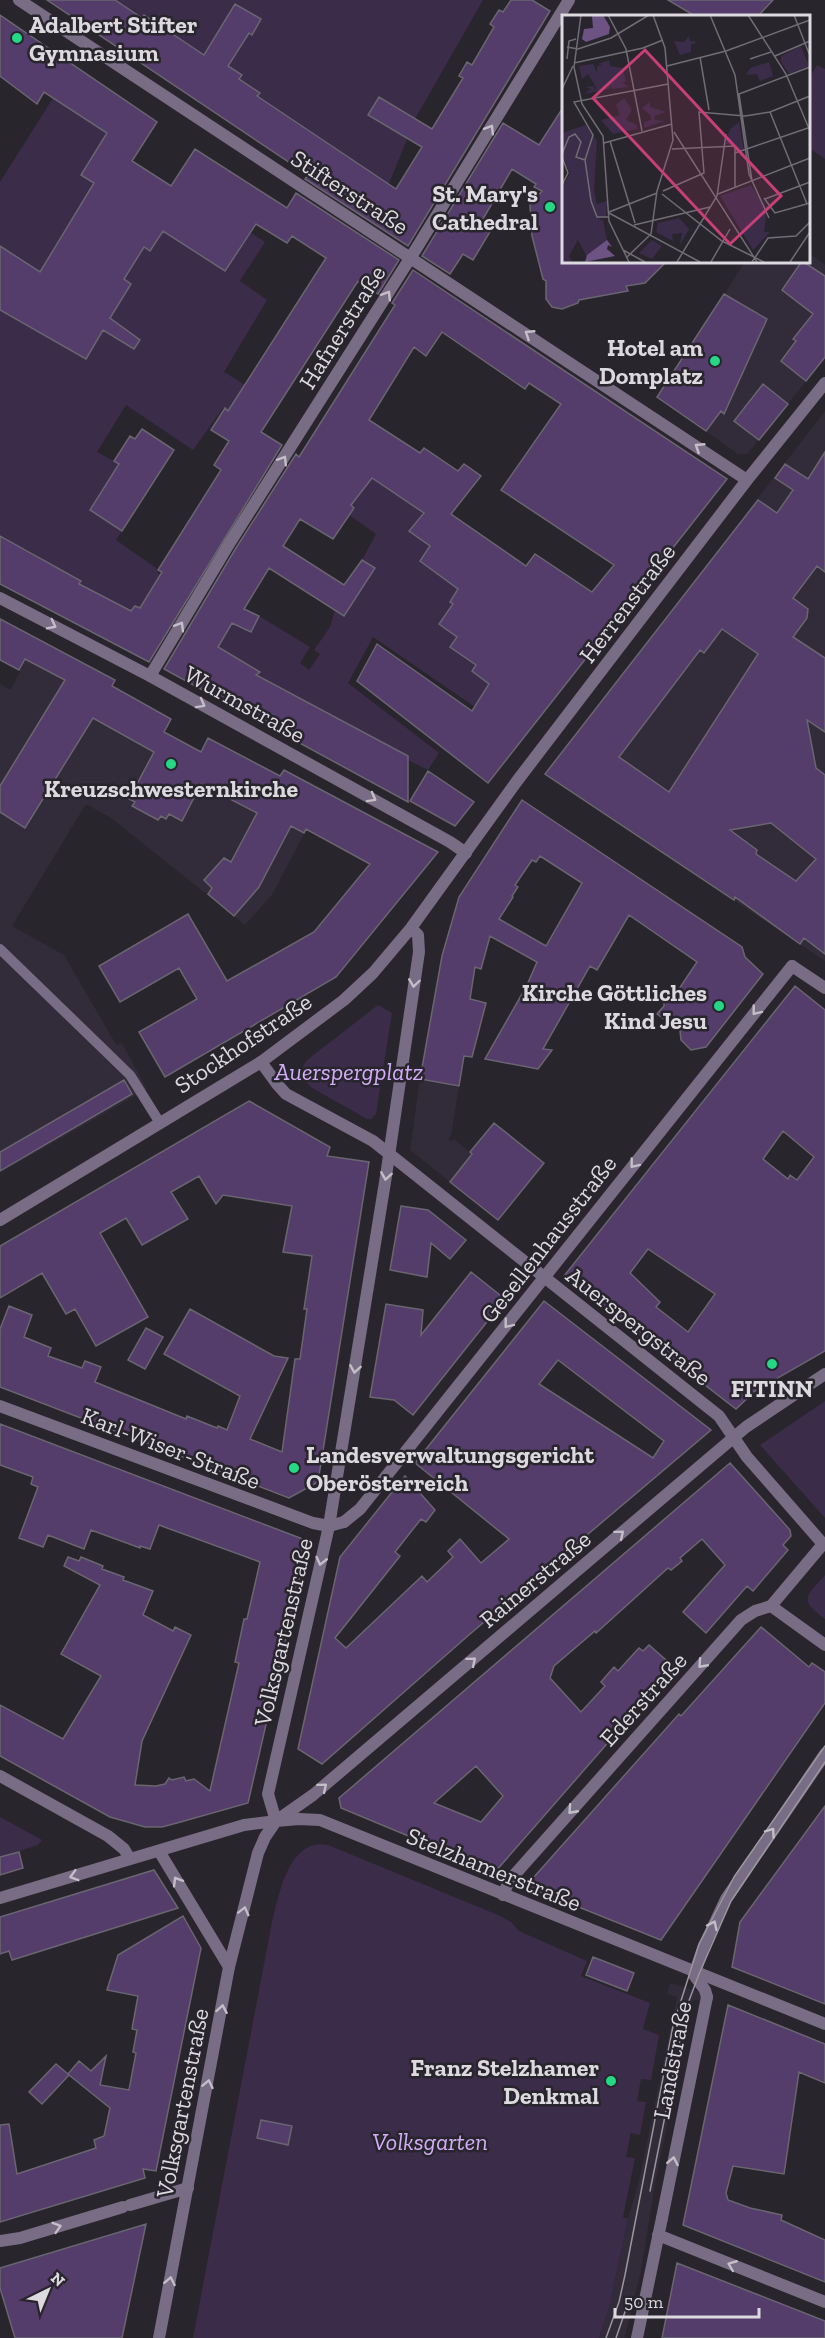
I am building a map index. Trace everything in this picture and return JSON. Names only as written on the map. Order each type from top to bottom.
[{"type":"street","name":"Stifterstraße","points":[[19,0],[747,480]]},
{"type":"street","name":"Hafnerstraße","points":[[150,676],[569,0]]},
{"type":"street","name":"Herrenstraße","points":[[466,853],[517,781],[747,480],[825,383]]},
{"type":"street","name":"Wurmstraße","points":[[0,598],[150,676],[466,853]]},
{"type":"street","name":"Stockhofstraße","points":[[0,1220],[261,1062],[344,1000],[373,974],[411,928],[466,853]]},
{"type":"street","name":"Volksgartenstraße","points":[[159,2338],[229,1967],[258,1853],[276,1821],[268,1794],[329,1526],[419,952],[418,935],[411,928]]},
{"type":"street","name":"Gesellenhausstraße","points":[[329,1526],[344,1522],[360,1509],[792,966],[825,988]]},
{"type":"street","name":"Auerspergstraße","points":[[261,1062],[286,1094],[373,1141],[719,1416],[747,1457],[823,1544]]},
{"type":"street","name":"Rainerstraße","points":[[276,1821],[313,1795],[734,1437],[825,1374]]},
{"type":"street","name":"Karl-Wiser-Straße","points":[[0,1406],[313,1523],[329,1526]]},
{"type":"street","name":"Ederstraße","points":[[503,1894],[509,1881],[741,1620],[755,1611],[771,1606],[823,1544]]},
{"type":"street","points":[[771,1606],[825,1645]]},
{"type":"street","name":"Landstraße","points":[[637,2338],[706,1997],[705,1990],[694,1972],[726,1899],[825,1754]]},
{"type":"street","points":[[0,1776],[108,1836],[124,1848],[130,1859]]},
{"type":"street","name":"Stelzhamerstraße","points":[[0,1898],[244,1825],[299,1819],[320,1820],[825,2024]]},
{"type":"street","points":[[159,1851],[229,1967]]},
{"type":"street","points":[[0,2241],[20,2238],[188,2188]]},
{"type":"street","points":[[658,2235],[825,2302]]},
{"type":"lane","points":[[0,949],[130,1076],[160,1123]]},
{"type":"shaded area","points":[[810,254],[825,265],[825,358],[747,454],[738,454],[658,397],[744,262],[810,262]]},
{"type":"shaded area","points":[[825,411],[825,961],[545,774]]},
{"type":"shaded area","points":[[36,638],[115,680],[112,686],[172,719],[165,732],[201,751],[208,738],[280,776],[283,770],[438,853],[411,887],[391,871],[388,874],[306,830],[272,895],[245,925],[111,818],[86,804],[12,926],[64,955],[117,1046],[122,1043],[147,1089],[0,1173],[0,684],[11,690]]},
{"type":"shaded area","points":[[420,1079],[459,1086],[451,1136],[448,1139],[451,1142],[454,1139],[472,1154],[450,1182],[410,1150]]},
{"type":"shaded area","points":[[670,1983],[701,1992],[700,2001],[693,2000],[655,2184],[641,2271],[627,2328],[624,2338],[599,2338],[609,2308],[628,2219],[639,2181],[677,1997],[667,1994]]},
{"type":"green space","points":[[115,0],[483,0],[415,119],[389,184],[257,96],[259,93],[239,79],[242,75],[229,67],[216,63],[234,57],[249,33],[252,35],[261,19],[235,4],[203,55],[145,15],[142,18]]},
{"type":"green space","points":[[817,65],[825,69],[825,159],[810,149],[810,76]]},
{"type":"green space","points":[[53,98],[120,142],[96,151],[81,175],[94,183],[40,272],[0,246],[0,182]]},
{"type":"green space","points":[[163,231],[225,271],[251,233],[265,242],[240,281],[267,300],[224,372],[245,385],[228,411],[223,408],[193,450],[126,405],[97,452],[119,464],[90,510],[122,531],[116,540],[156,568],[159,575],[140,608],[135,606],[126,619],[79,584],[81,581],[37,561],[39,557],[24,548],[21,553],[15,550],[17,545],[0,536],[0,310],[86,359],[103,330],[110,334],[117,323],[110,318],[131,284],[121,277],[140,244],[150,251]]},
{"type":"green space","points":[[372,478],[412,504],[444,488],[409,531],[430,546],[420,561],[458,589],[450,602],[486,628],[439,624],[457,637],[450,647],[476,665],[472,671],[509,698],[490,699],[475,707],[373,637],[348,683],[439,753],[428,770],[408,760],[408,756],[256,675],[260,671],[236,658],[206,649],[242,605],[250,612],[243,628],[251,632],[259,616],[310,647],[300,663],[309,670],[320,654],[314,650],[330,627],[335,610],[344,615],[375,568],[362,560],[376,534],[349,515],[354,508],[327,490]]},
{"type":"green space","name":"Auerspergplatz","points":[[378,1005],[392,1013],[376,1114],[371,1119],[367,1119],[312,1088],[306,1082],[303,1066],[307,1060]]},
{"type":"green space","points":[[825,1401],[825,1518],[760,1445]]},
{"type":"green space","points":[[825,1575],[825,1619],[811,1607],[808,1598],[813,1588]]},
{"type":"green space","points":[[0,1817],[42,1840],[38,1845],[0,1857]]},
{"type":"green space","name":"Volksgarten","points":[[318,1844],[328,1845],[498,1915],[511,1922],[519,1931],[587,1961],[581,1976],[650,2003],[643,2029],[659,2035],[651,2080],[641,2079],[637,2101],[646,2102],[640,2135],[631,2133],[626,2157],[635,2158],[623,2217],[628,2219],[609,2308],[599,2338],[193,2338],[272,1922],[281,1887],[291,1864],[307,1848]]},
{"type":"building","points":[[47,0],[115,0],[142,18],[144,15],[204,55],[235,4],[261,19],[252,35],[249,33],[228,66],[242,75],[239,79],[260,93],[257,96],[396,189],[422,147],[368,115],[379,97],[432,129],[463,78],[459,76],[467,62],[472,65],[494,27],[490,24],[499,10],[503,12],[511,0],[532,0],[550,11],[408,246],[305,179],[308,175]]},
{"type":"building","points":[[668,0],[773,0],[759,15],[693,15]]},
{"type":"building","points":[[0,15],[157,122],[132,161],[171,186],[195,149],[287,208],[296,193],[399,260],[378,294],[358,281],[261,432],[282,445],[149,662],[0,584],[0,536],[81,581],[79,584],[131,611],[135,606],[140,608],[162,572],[158,570],[221,470],[214,465],[229,441],[211,430],[225,408],[228,411],[326,258],[292,236],[287,243],[256,224],[225,271],[163,231],[150,251],[144,247],[124,279],[131,284],[110,318],[140,340],[134,349],[103,330],[86,359],[0,310],[0,246],[40,272],[94,183],[81,175],[107,133],[44,92],[37,104],[0,76]]},
{"type":"building","points":[[562,109],[562,262],[666,262],[645,283],[626,286],[628,291],[579,300],[578,303],[562,309],[552,307],[546,299],[546,281],[543,279],[532,236],[530,205],[542,191],[534,187],[536,184],[512,169],[480,224],[491,230],[473,260],[463,254],[450,274],[422,256],[503,123],[539,145]]},
{"type":"building","points":[[801,262],[825,276],[825,357],[806,381],[781,361],[796,341],[793,339],[813,314],[782,290]]},
{"type":"building","points":[[413,270],[727,479],[488,783],[357,681],[377,644],[472,711],[489,684],[472,671],[476,665],[450,647],[457,637],[439,624],[453,604],[450,602],[458,589],[420,561],[430,546],[409,531],[424,513],[372,478],[351,505],[354,508],[333,539],[300,519],[283,546],[344,585],[362,560],[375,568],[344,616],[269,568],[244,609],[259,616],[251,632],[232,623],[218,647],[260,672],[256,675],[408,756],[408,802],[164,669],[236,548],[296,454],[299,457],[395,305],[392,303]],"holes":[[[442,332],[525,389],[529,383],[561,404],[501,490],[614,565],[592,592],[535,554],[526,566],[451,514],[481,476],[464,464],[458,471],[424,448],[420,453],[369,420],[414,347],[426,356]]]},
{"type":"building","name":"Hotel am Domplatz","points":[[724,294],[767,319],[724,414],[721,411],[706,431],[657,397]]},
{"type":"building","points":[[763,384],[788,404],[759,440],[734,421]]},
{"type":"building","points":[[142,429],[174,450],[122,531],[90,510],[119,464],[114,461],[130,436],[135,439]]},
{"type":"building","points":[[825,452],[825,572],[817,566],[793,598],[808,609],[807,618],[793,637],[825,658],[825,732],[807,720],[816,768],[825,775],[825,954],[804,938],[800,944],[735,897],[734,900],[545,774],[758,500],[777,513],[793,490],[775,478],[785,464],[808,479]],"holes":[[[722,629],[758,654],[669,792],[619,757],[700,650],[704,653]],[[771,823],[816,859],[796,881],[756,854],[757,850],[730,830]]]},
{"type":"building","points":[[0,619],[115,680],[112,686],[171,719],[164,732],[201,752],[208,738],[280,776],[284,770],[438,852],[336,977],[165,1077],[139,1032],[197,999],[179,968],[120,1002],[99,966],[188,914],[227,981],[314,932],[370,864],[306,829],[304,833],[291,826],[259,887],[234,916],[208,894],[212,888],[204,880],[224,858],[231,862],[257,813],[201,784],[182,821],[169,814],[166,819],[161,816],[158,820],[132,806],[135,802],[129,799],[154,752],[93,718],[25,828],[0,812],[0,786],[65,680],[25,659],[19,670],[0,660]]},
{"type":"building","points":[[428,771],[474,802],[455,826],[410,801]]},
{"type":"building","points":[[522,800],[742,947],[745,957],[763,974],[706,1047],[691,1050],[681,1040],[680,1031],[657,1014],[664,1006],[664,999],[670,992],[677,992],[697,962],[629,915],[597,970],[590,966],[543,1049],[552,1050],[538,1069],[485,1059],[527,985],[537,962],[490,936],[481,969],[475,967],[470,999],[486,1003],[472,1057],[464,1056],[459,1086],[420,1079],[442,956],[459,897]],"holes":[[[540,856],[582,883],[546,946],[499,919],[518,887],[515,885],[532,860],[536,862]]]},
{"type":"building","points":[[795,986],[825,1010],[825,1351],[755,1391],[736,1409],[564,1276]],"holes":[[[783,1131],[814,1157],[797,1180],[790,1175],[788,1179],[763,1159]],[[648,1249],[715,1294],[688,1332],[656,1307],[660,1302],[630,1273]]]},
{"type":"building","points":[[124,1080],[132,1094],[0,1171],[0,1152]]},
{"type":"building","points":[[249,1101],[330,1147],[327,1156],[369,1162],[318,1482],[289,1498],[0,1387],[0,1329],[9,1306],[32,1315],[24,1337],[51,1348],[48,1356],[82,1368],[85,1361],[101,1367],[95,1382],[186,1419],[187,1416],[227,1430],[240,1396],[164,1354],[190,1309],[274,1356],[288,1358],[250,1439],[282,1452],[295,1359],[300,1359],[307,1309],[304,1309],[312,1256],[283,1252],[292,1206],[223,1195],[216,1204],[199,1176],[171,1192],[188,1219],[142,1245],[126,1218],[100,1233],[148,1317],[96,1346],[75,1309],[66,1314],[42,1273],[0,1298],[0,1246]]},
{"type":"building","points":[[494,1123],[544,1163],[498,1220],[450,1182],[472,1154],[470,1152]]},
{"type":"building","points":[[401,1206],[428,1210],[466,1240],[450,1259],[431,1243],[427,1277],[390,1270]]},
{"type":"building","points":[[471,1272],[505,1299],[413,1415],[394,1400],[370,1397],[386,1304],[423,1310],[421,1335]]},
{"type":"building","points":[[544,1301],[711,1430],[470,1634],[322,1764],[298,1749],[340,1557],[405,1476],[435,1510],[426,1522],[421,1519],[395,1552],[400,1556],[335,1638],[346,1648],[422,1576],[427,1582],[453,1557],[448,1551],[460,1539],[481,1563],[509,1539],[415,1463]],"holes":[[[558,1360],[664,1441],[653,1458],[539,1384]]]},
{"type":"building","points":[[146,1328],[163,1337],[145,1369],[128,1360]]},
{"type":"building","points":[[0,1424],[308,1541],[248,1803],[162,1827],[145,1827],[110,1817],[0,1756],[0,1705],[63,1739],[101,1676],[61,1654],[100,1585],[64,1566],[68,1557],[79,1561],[81,1557],[103,1566],[102,1569],[124,1577],[123,1580],[153,1591],[143,1615],[173,1631],[175,1627],[191,1635],[142,1741],[135,1785],[156,1786],[165,1784],[169,1778],[172,1780],[184,1777],[186,1781],[194,1779],[210,1791],[239,1663],[235,1662],[244,1619],[247,1619],[260,1562],[159,1525],[150,1549],[140,1546],[140,1548],[91,1530],[84,1549],[48,1535],[43,1547],[19,1538],[38,1487],[31,1484],[33,1477],[0,1465]]},
{"type":"building","points":[[730,1463],[790,1530],[791,1536],[783,1545],[788,1550],[753,1591],[747,1586],[706,1633],[683,1612],[725,1565],[702,1539],[680,1558],[682,1561],[671,1570],[668,1568],[596,1633],[595,1631],[554,1666],[550,1678],[581,1712],[605,1686],[601,1682],[614,1667],[618,1671],[639,1648],[643,1651],[649,1645],[674,1667],[495,1872],[341,1808],[339,1798]],"holes":[[[476,1766],[503,1796],[481,1822],[434,1803]]]},
{"type":"building","points":[[761,1627],[809,1667],[812,1663],[825,1672],[825,1703],[661,1940],[526,1886],[679,1714],[681,1716]]},
{"type":"building","points":[[825,1806],[825,2004],[732,1967],[740,1922]]},
{"type":"building","points":[[19,1852],[23,1868],[0,1875],[0,1857]]},
{"type":"building","points":[[154,1870],[178,1908],[12,1960],[9,1951],[0,1954],[0,1917]]},
{"type":"building","points":[[183,1916],[201,1948],[156,2171],[143,2169],[145,2178],[0,2222],[0,2125],[9,2124],[17,2174],[96,2148],[94,2140],[104,2136],[110,2108],[69,2075],[42,2104],[29,2092],[56,2064],[68,2074],[79,2061],[91,2071],[106,2056],[100,2085],[129,2090],[136,2053],[133,2052],[137,2030],[132,2029],[138,1996],[107,1990],[118,1955]]},
{"type":"building","points":[[593,1957],[634,1973],[627,1991],[586,1975]]},
{"type":"building","points":[[728,2005],[825,2044],[825,2083],[799,2072],[784,2174],[733,2166],[726,2193],[728,2200],[750,2208],[782,2215],[781,2220],[825,2240],[825,2282],[683,2225]]},
{"type":"building","points":[[261,2120],[292,2126],[288,2145],[257,2138]]},
{"type":"building","points":[[146,2224],[122,2338],[15,2338],[0,2288],[0,2268]]},
{"type":"building","points":[[677,2263],[825,2321],[825,2338],[662,2338]]},
{"type":"tram line","points":[[606,2338],[619,2302],[625,2275],[673,2026],[699,1944],[734,1877],[825,1746]]},
{"type":"tram line","points":[[650,2191],[687,2006],[699,1974],[731,1901],[825,1762]]},
{"type":"tram line","points":[[616,2338],[627,2306]]},
{"type":"place","name":"Adalbert Stifter Gymnasium","points":[[17,38]]},
{"type":"place","name":"St. Mary's Cathedral","points":[[550,207]]},
{"type":"place","name":"Hotel am Domplatz","points":[[715,361]]},
{"type":"place","name":"Kreuzschwesternkirche","points":[[171,764]]},
{"type":"place","name":"Kirche Göttliches Kind Jesu","points":[[719,1006]]},
{"type":"place","name":"FITINN","points":[[772,1364]]},
{"type":"place","name":"Landesverwaltungsgericht Oberösterreich","points":[[294,1468]]},
{"type":"place","name":"Franz Stelzhamer Denkmal","points":[[611,2081]]}]
